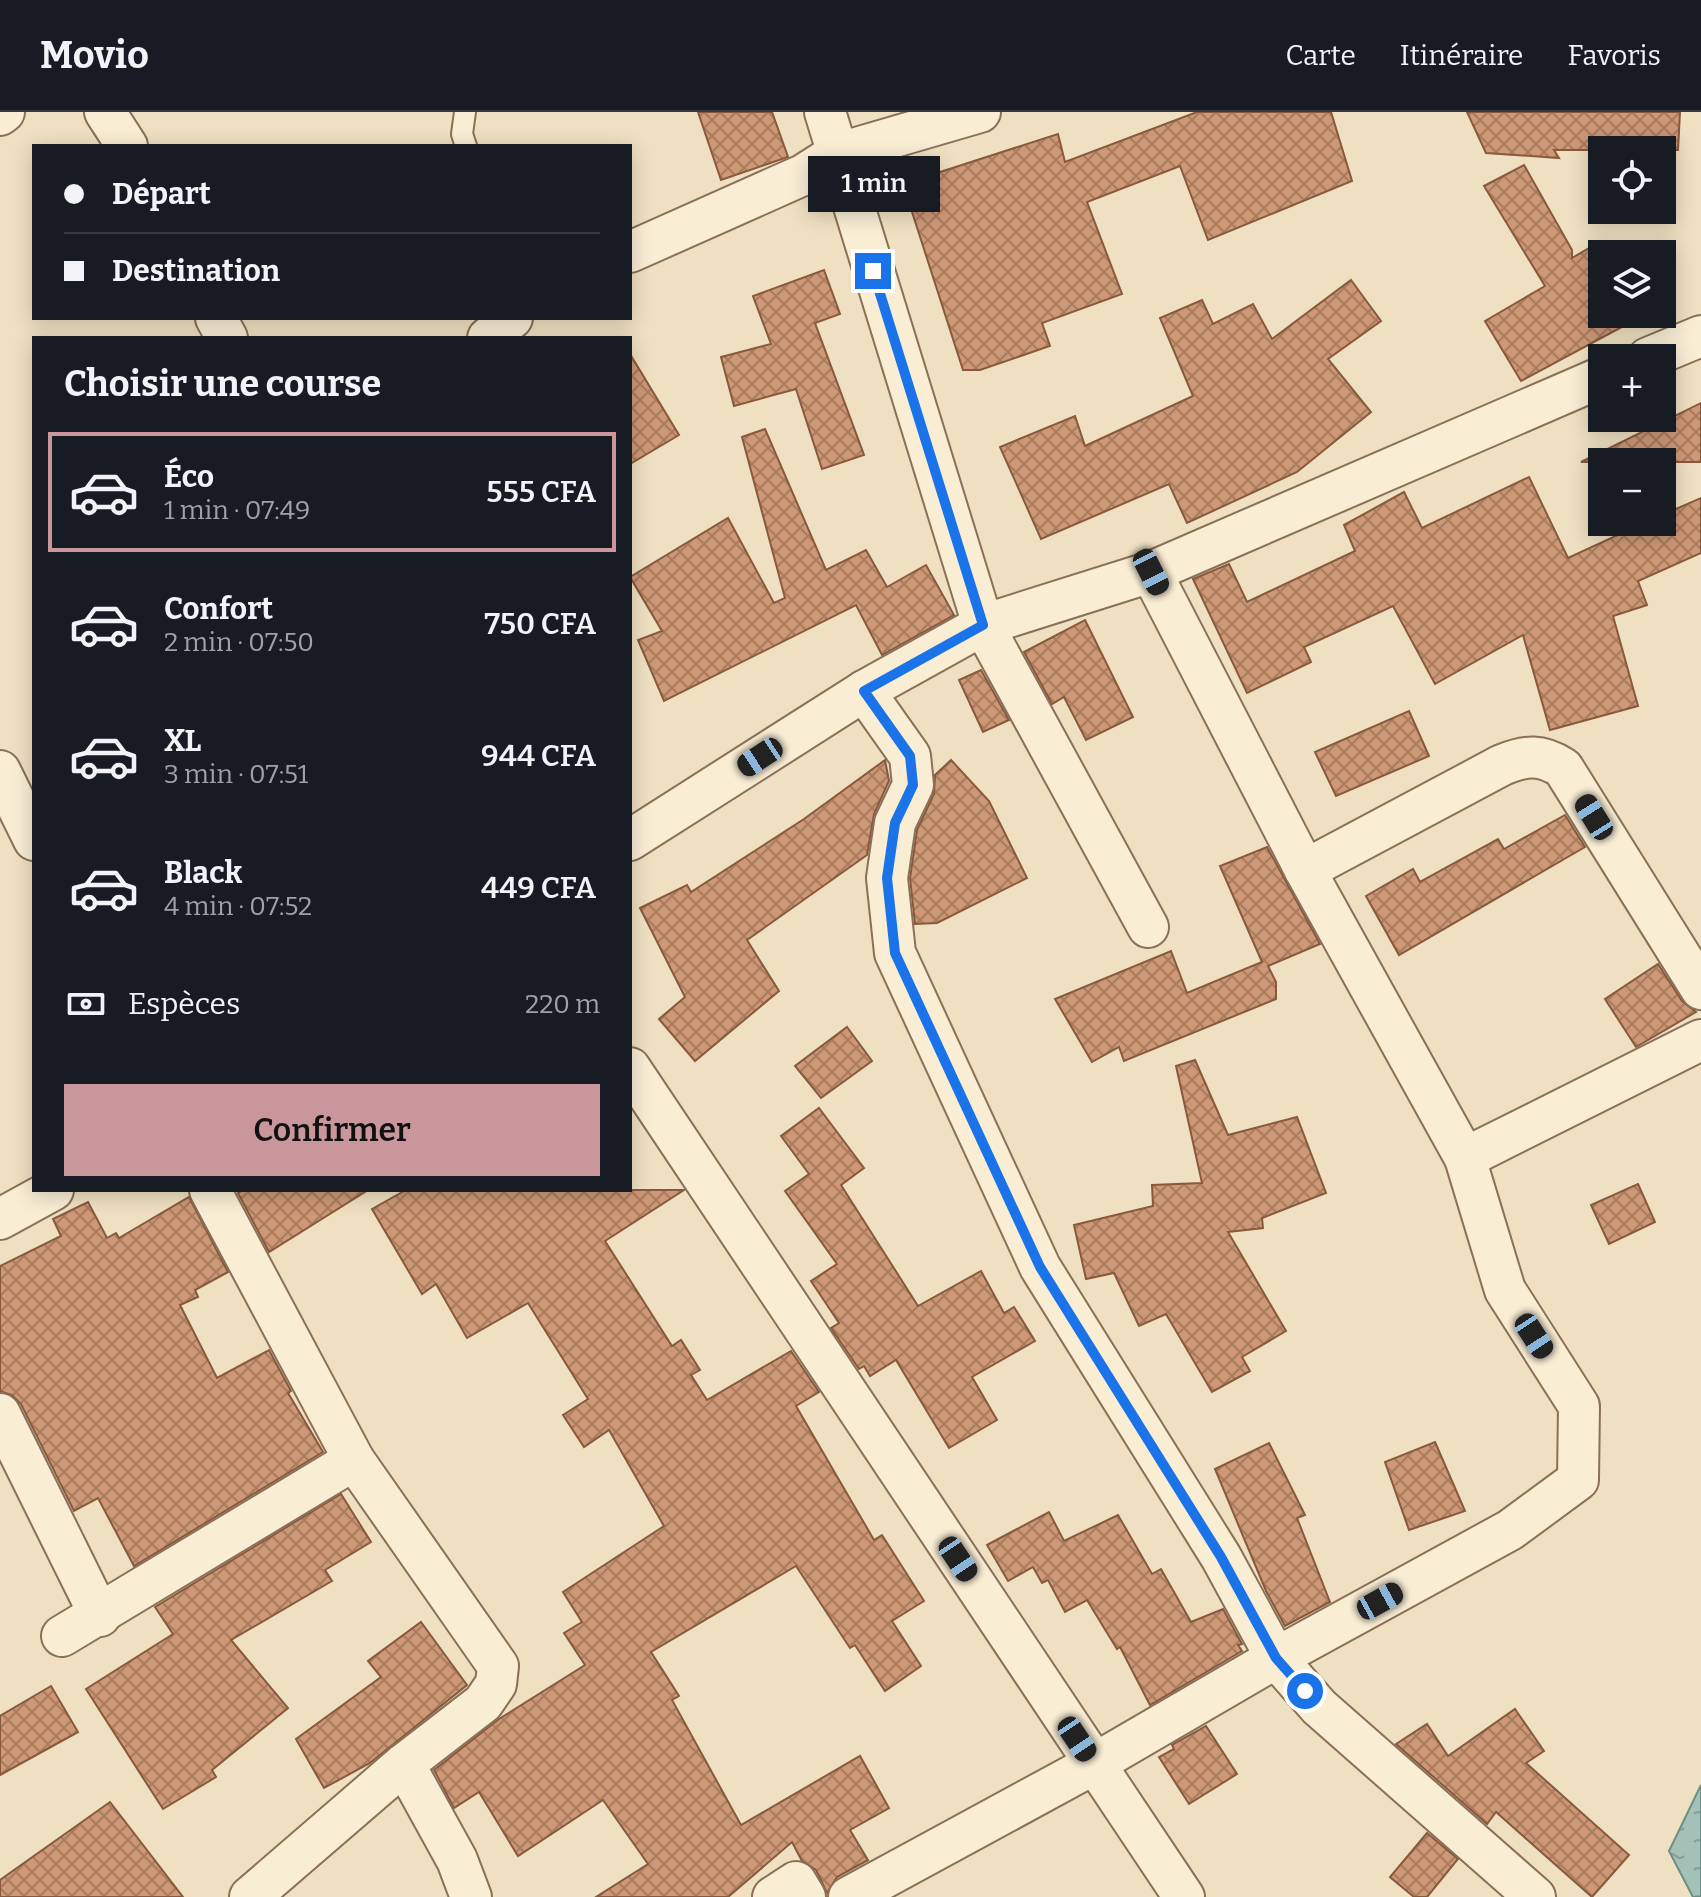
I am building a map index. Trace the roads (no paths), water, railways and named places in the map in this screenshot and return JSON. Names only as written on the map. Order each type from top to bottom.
[{"type":"street","points":[[105,112],[126,144]]},
{"type":"street","points":[[825,112],[983,625],[1148,927]]},
{"type":"street","points":[[632,251],[803,175],[836,154],[980,112]]},
{"type":"street","points":[[490,336],[510,320]]},
{"type":"street","points":[[1676,346],[1701,336]]},
{"type":"street","points":[[632,839],[864,691],[983,625],[1151,572],[1588,383]]},
{"type":"street","points":[[849,1897],[1094,1764],[1276,1658],[1510,1530],[1578,1480],[1579,1406],[1505,1290],[1465,1158],[1305,870],[1151,572]]},
{"type":"street","points":[[864,691],[910,756],[913,785],[895,823],[887,878],[895,953],[1040,1267],[1221,1557],[1276,1658],[1319,1707],[1535,1897]]},
{"type":"street","points":[[1305,870],[1502,765],[1524,756],[1545,756],[1563,768],[1701,989]]},
{"type":"street","points":[[0,771],[32,836]]},
{"type":"street","points":[[1465,1158],[1701,1040]]},
{"type":"street","points":[[632,1071],[1184,1897]]},
{"type":"street","points":[[0,1219],[49,1192]]},
{"type":"street","points":[[211,1192],[354,1460],[498,1666],[496,1684],[483,1703],[404,1764],[250,1897]]},
{"type":"street","points":[[0,1414],[100,1616]]},
{"type":"street","points":[[62,1636],[100,1616],[354,1460]]},
{"type":"street","points":[[404,1764],[457,1860],[471,1897]]},
{"type":"street","points":[[773,1897],[796,1882],[805,1897]]},
{"type":"lane","points":[[465,112],[462,134],[465,144]]},
{"type":"water","points":[[1701,1785],[1701,1897],[1693,1897],[1669,1851]]}]
